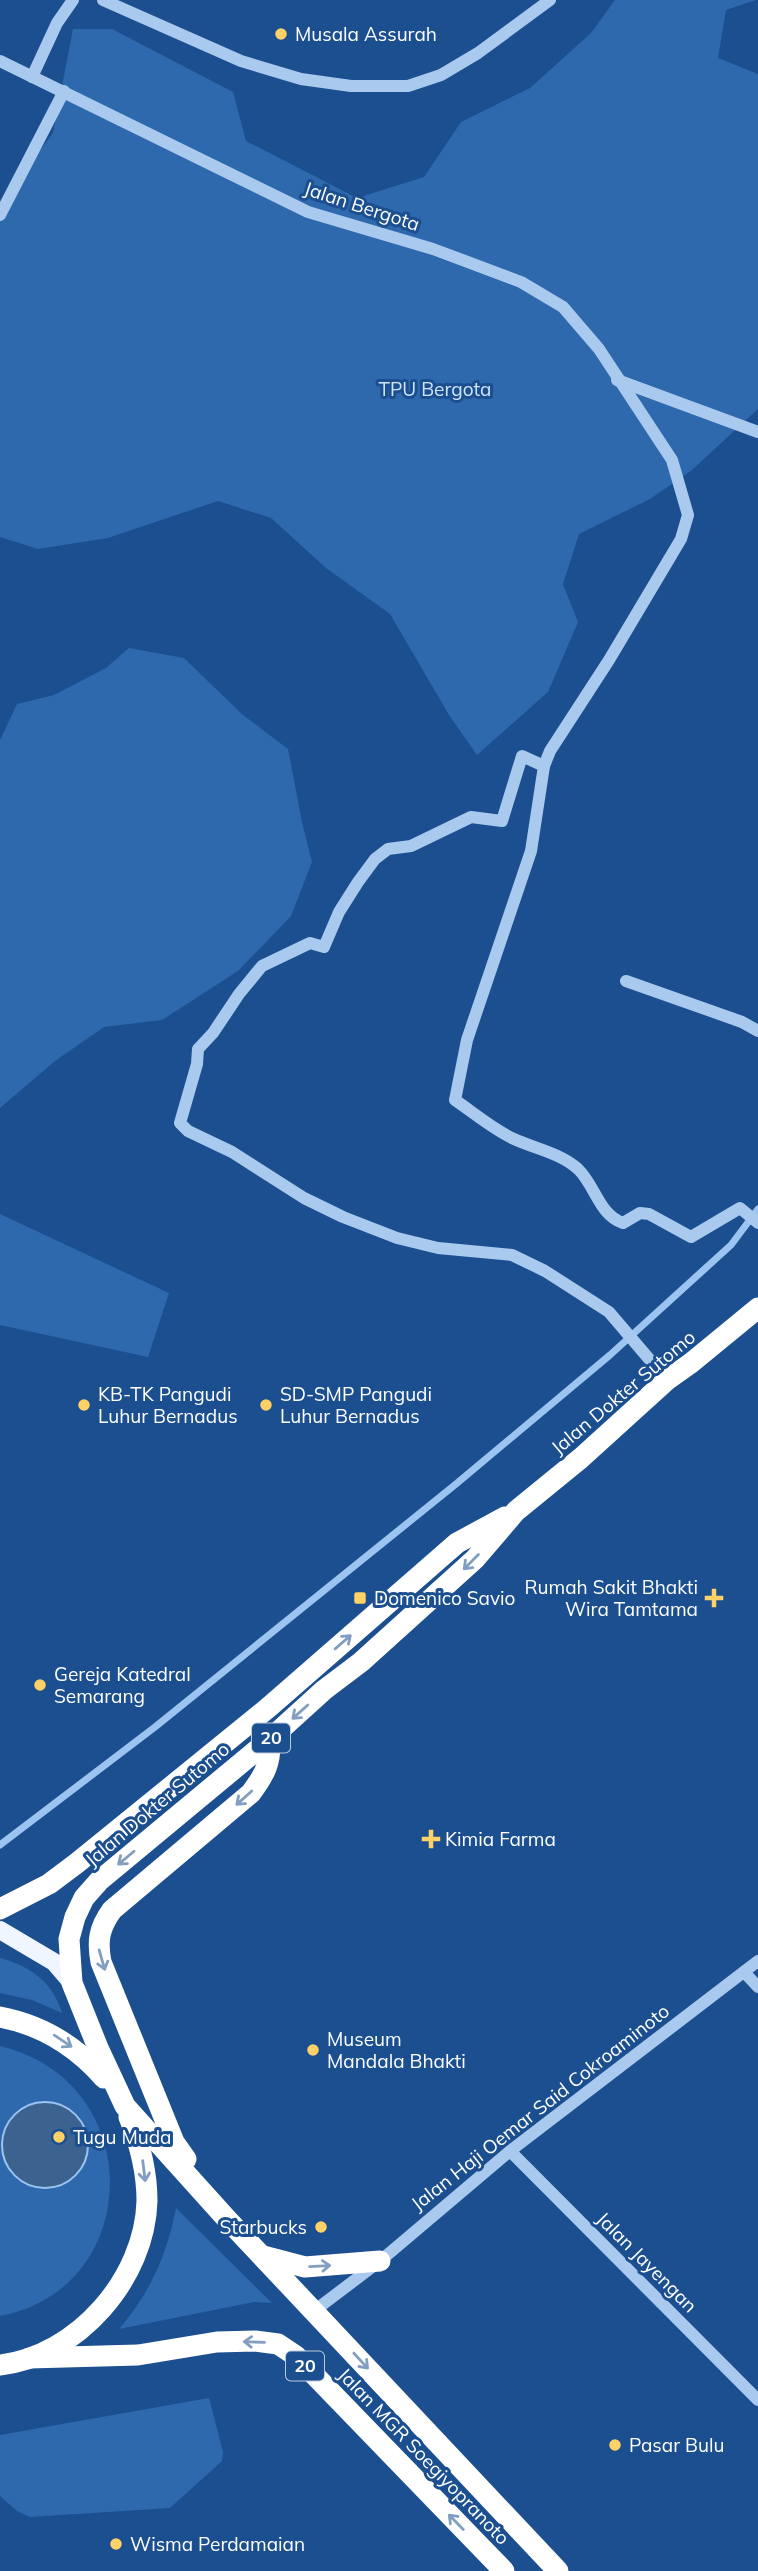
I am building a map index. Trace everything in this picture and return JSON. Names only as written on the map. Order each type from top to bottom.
[{"type":"highway","name":"Jalan Dokter Sutomo","points":[[125,2106],[72,1983],[69,1939],[84,1898],[99,1881],[270,1739],[324,1690],[361,1662],[475,1559],[516,1511],[581,1458],[667,1380],[758,1308]]},
{"type":"highway","name":"Jalan Dokter Sutomo","points":[[0,1909],[49,1884],[77,1863],[269,1707],[457,1543],[516,1511]]},
{"type":"highway","points":[[225,2217],[174,2142],[101,1962],[97,1941],[103,1922],[112,1910],[251,1793],[264,1776],[271,1756],[270,1739]]},
{"type":"highway","name":"20","points":[[0,2017],[21,2021],[53,2035],[82,2054],[225,2217],[314,2311]]},
{"type":"highway","name":"20","points":[[0,2365],[29,2358],[61,2343],[88,2323],[111,2298],[129,2269],[141,2236],[147,2203],[145,2169],[139,2141],[125,2106]]},
{"type":"highway","points":[[261,2255],[306,2267],[380,2261]]},
{"type":"highway","name":"Jalan MGR Soegiyopranoto","points":[[314,2311],[558,2571]]},
{"type":"highway","name":"Jalan MGR Soegiyopranoto","points":[[29,2358],[138,2355],[217,2343],[256,2341],[278,2344],[296,2356],[504,2571]]},
{"type":"main road","points":[[0,1930],[54,1962],[72,1983]]},
{"type":"street","points":[[32,76],[57,23],[73,0]]},
{"type":"street","points":[[103,0],[241,61],[301,79],[351,86],[408,86],[441,75],[478,53],[550,0]]},
{"type":"street","name":"Jalan Bergota","points":[[0,61],[308,212],[433,248],[521,282],[563,307],[599,349],[672,460],[688,514],[681,539],[550,751],[544,766],[531,851],[467,1040],[455,1100],[513,1139],[548,1150],[579,1170],[607,1212],[617,1221],[623,1223],[640,1213],[649,1214],[691,1237],[740,1208],[757,1222]]},
{"type":"street","points":[[0,215],[64,92]]},
{"type":"street","points":[[617,380],[758,432]]},
{"type":"street","points":[[544,766],[523,756],[502,821],[471,817],[411,846],[388,849],[375,859],[358,882],[324,947],[310,943],[262,966],[198,1049],[197,1064],[180,1123],[188,1131],[232,1152],[304,1198],[343,1217],[397,1238],[438,1248],[512,1255],[545,1271],[609,1312],[667,1380]]},
{"type":"street","points":[[626,981],[742,1022],[758,1031]]},
{"type":"street","name":"Jalan Haji Oemar Said Cokroaminoto","points":[[314,2311],[380,2261],[509,2151],[758,1961]]},
{"type":"street","points":[[744,1972],[758,1987]]},
{"type":"street","name":"Jalan Jayengan","points":[[509,2151],[758,2400]]},
{"type":"green space","name":"TPU Bergota","points":[[615,0],[756,0],[726,10],[718,58],[758,74],[758,409],[692,470],[650,499],[579,534],[563,584],[578,622],[548,692],[477,755],[449,715],[390,614],[326,568],[271,518],[218,501],[108,538],[38,549],[0,537],[0,202],[53,133],[73,29],[112,29],[233,92],[246,141],[357,198],[424,177],[461,122],[530,88],[591,33]]},
{"type":"green space","points":[[129,648],[184,658],[243,715],[288,749],[312,862],[291,916],[238,971],[162,1020],[104,1027],[55,1061],[0,1108],[0,740],[17,704],[54,695],[106,668]]},
{"type":"green space","points":[[0,1214],[169,1293],[148,1357],[0,1325]]},
{"type":"green space","points":[[0,1958],[39,1977],[53,1992],[62,2013],[32,2000],[0,1993]]},
{"type":"green space","points":[[0,2046],[48,2067],[83,2099],[103,2140],[110,2184],[103,2228],[82,2267],[48,2298],[0,2316]]},
{"type":"green space","points":[[176,2208],[272,2303],[254,2302],[119,2329],[140,2302],[156,2273],[168,2242]]},
{"type":"green space","points":[[209,2398],[223,2452],[222,2461],[170,2508],[30,2517],[17,2511],[0,2496],[0,2435]]},
{"type":"shaded area","points":[[45,2102],[62,2105],[76,2114],[85,2128],[88,2145],[85,2162],[76,2176],[62,2185],[45,2188],[28,2185],[14,2176],[5,2162],[2,2145],[5,2128],[14,2114],[28,2105]]},
{"type":"waterway","points":[[0,1845],[155,1727],[456,1484],[610,1355],[731,1245],[758,1209]]},
{"type":"place","name":"Musala Assurah","points":[[281,34]]},
{"type":"place","name":"KB-TK Pangudi Luhur Bernadus","points":[[84,1405]]},
{"type":"place","name":"SD-SMP Pangudi Luhur Bernadus","points":[[266,1405]]},
{"type":"place","name":"Domenico Savio","points":[[360,1598]]},
{"type":"place","name":"Rumah Sakit Bhakti Wira Tamtama","points":[[714,1598]]},
{"type":"place","name":"Gereja Katedral Semarang","points":[[40,1685]]},
{"type":"place","name":"Kimia Farma","points":[[431,1839]]},
{"type":"place","name":"Museum Mandala Bhakti","points":[[313,2050]]},
{"type":"place","name":"Tugu Muda","points":[[59,2137]]},
{"type":"place","name":"Starbucks","points":[[321,2227]]},
{"type":"place","name":"Pasar Bulu","points":[[615,2445]]},
{"type":"place","name":"Wisma Perdamaian","points":[[116,2544]]}]
